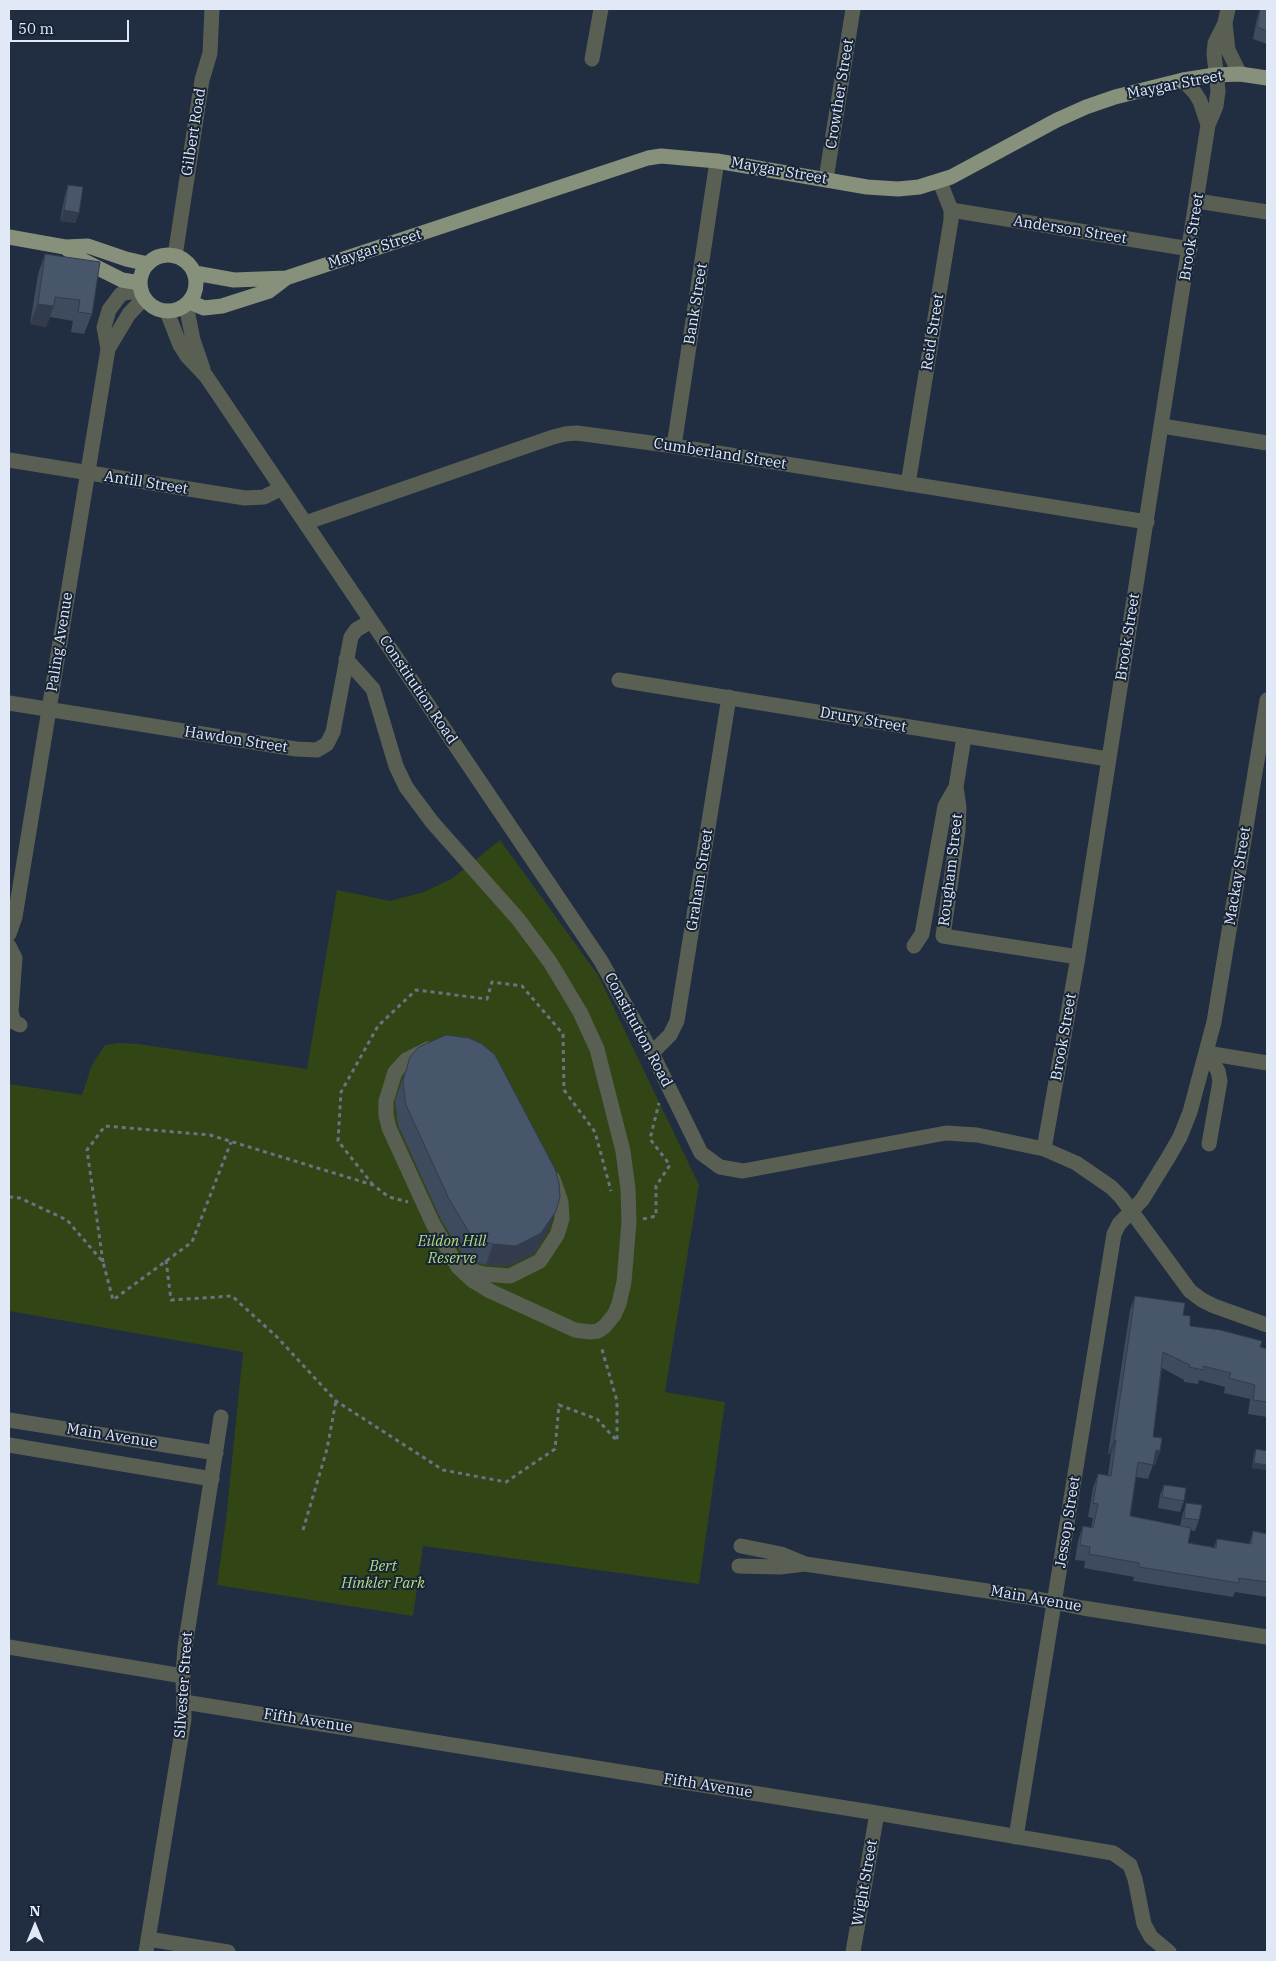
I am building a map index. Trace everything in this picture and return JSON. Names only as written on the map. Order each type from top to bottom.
[{"type":"main road","name":"Maygar Street","points":[[195,273],[234,280],[286,278],[648,158],[676,156],[717,161],[867,187],[898,189],[919,187],[940,182],[1086,106],[1183,80],[1216,75],[1240,74],[1267,78]]},
{"type":"main road","points":[[9,237],[66,247],[88,246],[126,259],[148,264]]},
{"type":"main road","points":[[66,247],[78,258],[142,290]]},
{"type":"main road","points":[[161,256],[176,256],[184,259],[195,273],[196,288],[188,304],[174,311],[167,312],[158,310],[150,305],[142,290],[141,276],[148,264],[161,256]]},
{"type":"main road","name":"Maygar Street","points":[[188,304],[204,308],[222,306],[269,292],[286,278]]},
{"type":"street","name":"Gilbert Road","points":[[176,256],[202,80],[210,52],[212,9]]},
{"type":"street","points":[[592,59],[601,9]]},
{"type":"street","name":"Crowther Street","points":[[826,179],[853,9]]},
{"type":"street","name":"Brook Street","points":[[1226,16],[1230,54],[1240,74]]},
{"type":"street","name":"Brook Street","points":[[1044,1149],[1078,957],[1208,124],[1216,106],[1218,92],[1213,58],[1216,42],[1226,16]]},
{"type":"street","name":"Brook Street","points":[[1183,80],[1200,101],[1208,124]]},
{"type":"street","name":"Bank Street","points":[[674,446],[717,161]]},
{"type":"street","name":"Reid Street","points":[[908,484],[949,237],[951,210],[940,182]]},
{"type":"street","points":[[1197,201],[1267,212]]},
{"type":"street","name":"Anderson Street","points":[[951,210],[1190,249]]},
{"type":"street","name":"Paling Avenue","points":[[9,934],[15,917],[108,349],[142,290]]},
{"type":"street","name":"Constitution Road","points":[[188,304],[193,340],[206,376]]},
{"type":"street","name":"Constitution Road","points":[[167,312],[180,345],[187,356],[206,376],[601,961],[652,1053],[701,1153],[720,1167],[728,1170],[743,1171],[946,1133],[977,1135],[1044,1149],[1076,1163],[1101,1180],[1121,1197],[1190,1291],[1214,1306],[1267,1325]]},
{"type":"street","points":[[1162,426],[1267,443]]},
{"type":"street","name":"Cumberland Street","points":[[305,523],[565,434],[591,435],[674,446],[1147,522]]},
{"type":"street","name":"Antill Street","points":[[9,460],[245,498],[264,497],[282,488]]},
{"type":"street","name":"Hawdon Street","points":[[9,703],[310,751],[322,748],[330,738],[352,635],[356,630],[371,621]]},
{"type":"street","points":[[346,659],[373,688],[396,766],[406,787],[432,822],[518,919],[550,962],[580,1012],[596,1048],[611,1099],[623,1151],[628,1189],[629,1222],[624,1282],[619,1304],[609,1323],[598,1330],[582,1332],[575,1330],[503,1297],[472,1280],[458,1266],[433,1224],[389,1128],[386,1101],[395,1072],[406,1060],[423,1051],[443,1046]]},
{"type":"street","name":"Drury Street","points":[[618,680],[1108,759]]},
{"type":"street","name":"Graham Street","points":[[652,1053],[670,1035],[677,1020],[729,697]]},
{"type":"street","name":"Mackay Street","points":[[1131,1212],[1142,1200],[1180,1137],[1190,1112],[1207,1052],[1214,1022],[1267,700]]},
{"type":"street","name":"Rougham Street","points":[[964,737],[956,787],[959,817],[939,939],[1078,957]]},
{"type":"street","name":"Rougham Street","points":[[918,940],[944,811],[947,800],[956,787]]},
{"type":"street","points":[[9,946],[15,958],[11,1014],[14,1022],[20,1025]]},
{"type":"street","points":[[1207,1052],[1267,1063]]},
{"type":"street","points":[[1207,1052],[1218,1071],[1220,1081],[1209,1144]]},
{"type":"street","points":[[458,1266],[484,1274],[510,1276],[540,1261],[557,1235],[562,1219],[561,1202],[548,1169]]},
{"type":"street","name":"Jessop Street","points":[[1016,1837],[1114,1238],[1118,1226],[1131,1212]]},
{"type":"street","points":[[503,1297],[510,1276]]},
{"type":"street","name":"Silvester Street","points":[[147,1946],[183,1725],[186,1641],[222,1417]]},
{"type":"street","name":"Main Avenue","points":[[9,1420],[216,1452]]},
{"type":"street","name":"Main Avenue","points":[[9,1444],[212,1480]]},
{"type":"street","name":"Main Avenue","points":[[741,1546],[781,1554],[805,1564],[1028,1597],[1267,1638]]},
{"type":"street","name":"Main Avenue","points":[[739,1566],[780,1567],[805,1564]]},
{"type":"street","points":[[9,1647],[184,1676]]},
{"type":"street","name":"Fifth Avenue","points":[[184,1702],[878,1813],[1112,1853],[1130,1865],[1136,1879],[1141,1917],[1147,1930],[1157,1943],[1169,1952]]},
{"type":"street","name":"Wight Street","points":[[853,1952],[878,1813]]},
{"type":"street","points":[[147,1946],[228,1952]]},
{"type":"path","points":[[425,1207],[389,1197],[373,1185],[338,1141],[341,1092],[378,1026],[416,990],[486,999],[492,982],[522,986],[563,1034],[564,1090],[595,1132],[612,1194]]},
{"type":"path","points":[[629,1222],[656,1216],[656,1186],[670,1165],[650,1139],[659,1102],[671,1093]]},
{"type":"path","points":[[231,1142],[192,1242],[113,1300],[104,1262],[87,1150],[105,1126],[210,1135],[373,1185]]},
{"type":"path","points":[[9,1197],[20,1198],[67,1220],[104,1262]]},
{"type":"path","points":[[166,1260],[172,1300],[232,1296],[277,1337],[336,1401],[443,1470],[506,1482],[554,1449],[558,1405],[597,1419],[617,1441],[617,1401],[603,1355],[598,1330]]},
{"type":"path","points":[[303,1530],[328,1449],[336,1401]]},
{"type":"green space","name":"Eildon Hill Reserve","points":[[500,840],[598,975],[699,1185],[665,1392],[725,1402],[699,1584],[423,1546],[413,1616],[217,1585],[226,1520],[243,1352],[9,1311],[9,1084],[82,1095],[92,1065],[105,1045],[120,1043],[307,1069],[337,890],[390,901],[424,892],[453,878]]},
{"type":"building","points":[[1260,9],[1267,9],[1267,31],[1257,27]]},
{"type":"building","points":[[68,185],[83,187],[79,213],[64,210]]},
{"type":"building","points":[[45,254],[100,262],[92,314],[78,312],[80,300],[55,297],[54,306],[38,304]]},
{"type":"building","points":[[446,1035],[469,1038],[482,1044],[495,1055],[555,1169],[560,1197],[556,1211],[541,1233],[516,1246],[493,1244],[473,1239],[449,1199],[406,1105],[403,1081],[410,1057],[419,1047]]},
{"type":"building","points":[[1135,1296],[1185,1303],[1183,1315],[1190,1316],[1190,1326],[1220,1330],[1262,1341],[1260,1347],[1267,1349],[1267,1402],[1253,1400],[1255,1385],[1229,1378],[1231,1373],[1203,1366],[1203,1370],[1189,1367],[1190,1365],[1163,1352],[1153,1437],[1162,1438],[1160,1451],[1156,1450],[1153,1465],[1138,1462],[1130,1516],[1191,1528],[1188,1543],[1216,1548],[1217,1539],[1251,1544],[1253,1531],[1267,1534],[1267,1582],[1239,1578],[1239,1583],[1139,1567],[1139,1563],[1089,1554],[1090,1547],[1080,1545],[1083,1526],[1093,1528],[1098,1504],[1093,1503],[1098,1474],[1111,1476],[1116,1440],[1114,1440]]},
{"type":"building","points":[[1256,1449],[1267,1451],[1267,1465],[1254,1463]]},
{"type":"building","points":[[1164,1485],[1186,1488],[1184,1501],[1162,1497]]},
{"type":"building","points":[[1186,1503],[1202,1505],[1199,1520],[1184,1518]]},
{"type":"park label","name":"Bert Hinkler Park","points":[[383,1576]]}]
